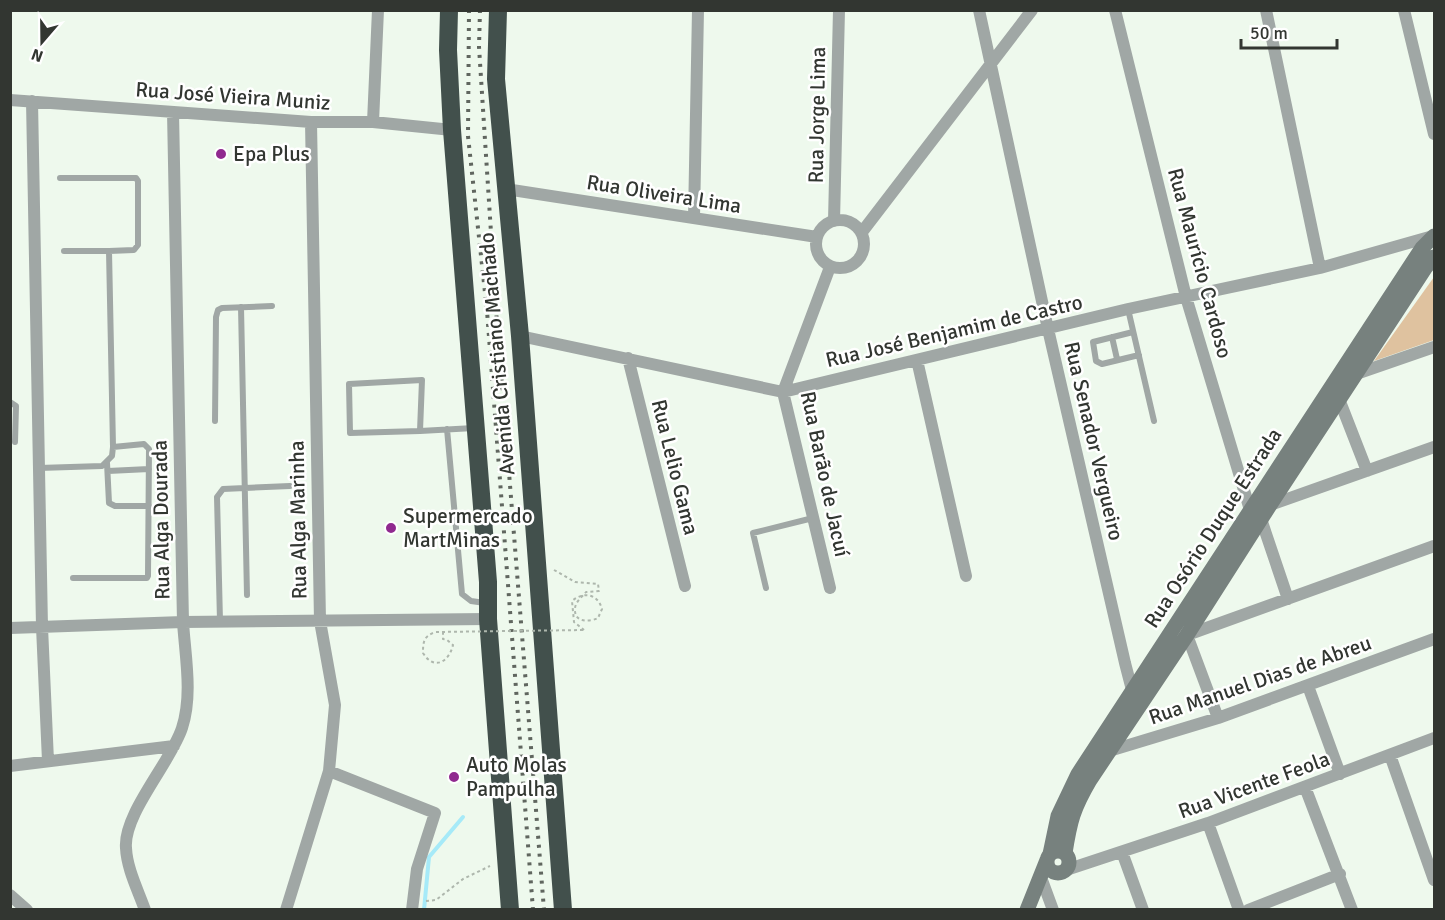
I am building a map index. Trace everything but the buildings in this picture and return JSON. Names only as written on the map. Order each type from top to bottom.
[{"type":"highway","name":"Avenida Cristiano Machado","points":[[449,10],[448,50],[452,130],[510,909]]},
{"type":"highway","name":"Avenida Cristiano Machado","points":[[498,10],[496,79],[520,336],[563,909]]},
{"type":"street","points":[[373,123],[378,10]]},
{"type":"street","points":[[694,218],[698,10]]},
{"type":"street","name":"Rua Jorge Lima","points":[[834,220],[839,10]]},
{"type":"street","name":"Rua Senador Vergueiro","points":[[979,10],[1048,329],[1138,694]]},
{"type":"street","points":[[862,232],[1032,10]]},
{"type":"street","name":"Rua Maurício Cardoso","points":[[1115,10],[1186,297],[1261,513],[1288,599]]},
{"type":"street","points":[[1266,10],[1320,268]]},
{"type":"street","points":[[1404,10],[1434,134]]},
{"type":"street","name":"Rua José Vieira Muniz","points":[[10,100],[452,130]]},
{"type":"street","points":[[32,101],[42,627],[48,760]]},
{"type":"street","name":"Rua Alga Dourada","points":[[146,909],[132,873],[126,848],[128,827],[183,727],[187,698],[183,622],[173,112]]},
{"type":"street","name":"Rua Alga Marinha","points":[[286,909],[329,771],[336,705],[320,621],[310,122]]},
{"type":"street","name":"Rua Oliveira Lima","points":[[506,189],[817,237]]},
{"type":"street","points":[[834,220],[850,222],[862,232],[865,247],[859,261],[846,268],[830,267],[824,263],[816,251],[817,237],[824,226],[834,220]]},
{"type":"street","name":"Rua José Benjamim de Castro","points":[[520,336],[783,392],[1128,309],[1320,268],[1434,236]]},
{"type":"street","name":"Rua Osório Duque Estrada","points":[[1138,694],[1187,635],[1333,395],[1425,261],[1422,248],[1434,236]]},
{"type":"street","points":[[1395,247],[1425,261]]},
{"type":"street","name":"Rua Barão de Jacuí","points":[[830,267],[783,392],[830,588]]},
{"type":"street","points":[[1350,370],[1434,347]]},
{"type":"street","name":"Rua Lelio Gama","points":[[628,358],[686,586]]},
{"type":"street","points":[[917,360],[966,576]]},
{"type":"street","points":[[1333,395],[1367,471]]},
{"type":"street","points":[[1261,513],[1434,447]]},
{"type":"street","name":"Rua Osório Duque Estrada","points":[[1027,909],[1039,881],[1059,861],[1058,816],[1078,774],[1103,747],[1138,694],[1174,627],[1261,513]]},
{"type":"street","points":[[1187,635],[1434,546]]},
{"type":"street","points":[[10,628],[183,622],[320,621],[488,612]]},
{"type":"street","points":[[1174,627],[1187,635],[1218,718]]},
{"type":"street","name":"Rua Manuel Dias de Abreu","points":[[1103,747],[1218,718],[1434,639]]},
{"type":"street","points":[[1308,686],[1340,774]]},
{"type":"street","name":"Rua Vicente Feola","points":[[1059,861],[1086,864],[1208,823],[1434,738]]},
{"type":"street","points":[[10,766],[174,746]]},
{"type":"street","points":[[1390,755],[1434,880]]},
{"type":"street","points":[[329,771],[435,813],[417,869],[416,906]]},
{"type":"street","points":[[1305,787],[1352,909]]},
{"type":"street","points":[[1208,823],[1239,909]]},
{"type":"street","points":[[1422,843],[1434,838]]},
{"type":"street","points":[[1122,852],[1143,909]]},
{"type":"street","points":[[1248,909],[1340,874]]},
{"type":"street","points":[[1039,881],[1053,909]]},
{"type":"street","points":[[10,895],[27,909]]},
{"type":"lane","points":[[60,178],[132,176],[138,181],[138,245],[134,250],[64,251]]},
{"type":"lane","points":[[109,251],[113,447],[108,463],[109,503],[115,506],[149,506]]},
{"type":"lane","points":[[215,421],[216,317],[218,310],[273,306]]},
{"type":"lane","points":[[241,307],[247,595]]},
{"type":"lane","points":[[1128,309],[1154,421]]},
{"type":"lane","points":[[1133,332],[1093,342],[1096,361],[1102,364],[1139,355]]},
{"type":"lane","points":[[1112,337],[1117,359]]},
{"type":"lane","points":[[420,431],[422,380],[348,384],[350,434],[420,431],[475,428]]},
{"type":"lane","points":[[10,402],[16,406],[15,442]]},
{"type":"lane","points":[[447,429],[462,594],[488,612]]},
{"type":"lane","points":[[73,578],[147,578],[149,572],[148,446],[144,444],[113,447]]},
{"type":"lane","points":[[39,468],[102,466],[108,463]]},
{"type":"lane","points":[[108,471],[149,469]]},
{"type":"lane","points":[[220,622],[217,496],[223,489],[290,486]]},
{"type":"lane","points":[[766,588],[753,533],[813,518]]},
{"type":"path","points":[[443,639],[453,645],[451,655],[438,663],[426,658],[423,653],[423,643],[427,636],[436,632],[584,630],[573,622],[572,601],[579,595],[584,595],[597,597],[602,609],[598,618],[590,622],[578,617],[575,609],[577,602],[584,595],[586,592],[598,591],[598,584],[576,582],[560,575],[536,558]]},
{"type":"path","points":[[416,906],[436,900],[463,879],[507,858]]},
{"type":"shaded area","points":[[1434,277],[1434,340],[1374,361]]},
{"type":"waterway","points":[[424,910],[429,857],[463,817]]},
{"type":"railway","points":[[469,10],[468,136],[487,311],[533,910]]},
{"type":"railway","points":[[480,10],[479,47],[496,310],[544,910]]},
{"type":"place","name":"Epa Plus","points":[[221,154]]},
{"type":"place","name":"Supermercado MartMinas","points":[[391,528]]},
{"type":"place","name":"Auto Molas Pampulha","points":[[454,777]]}]
